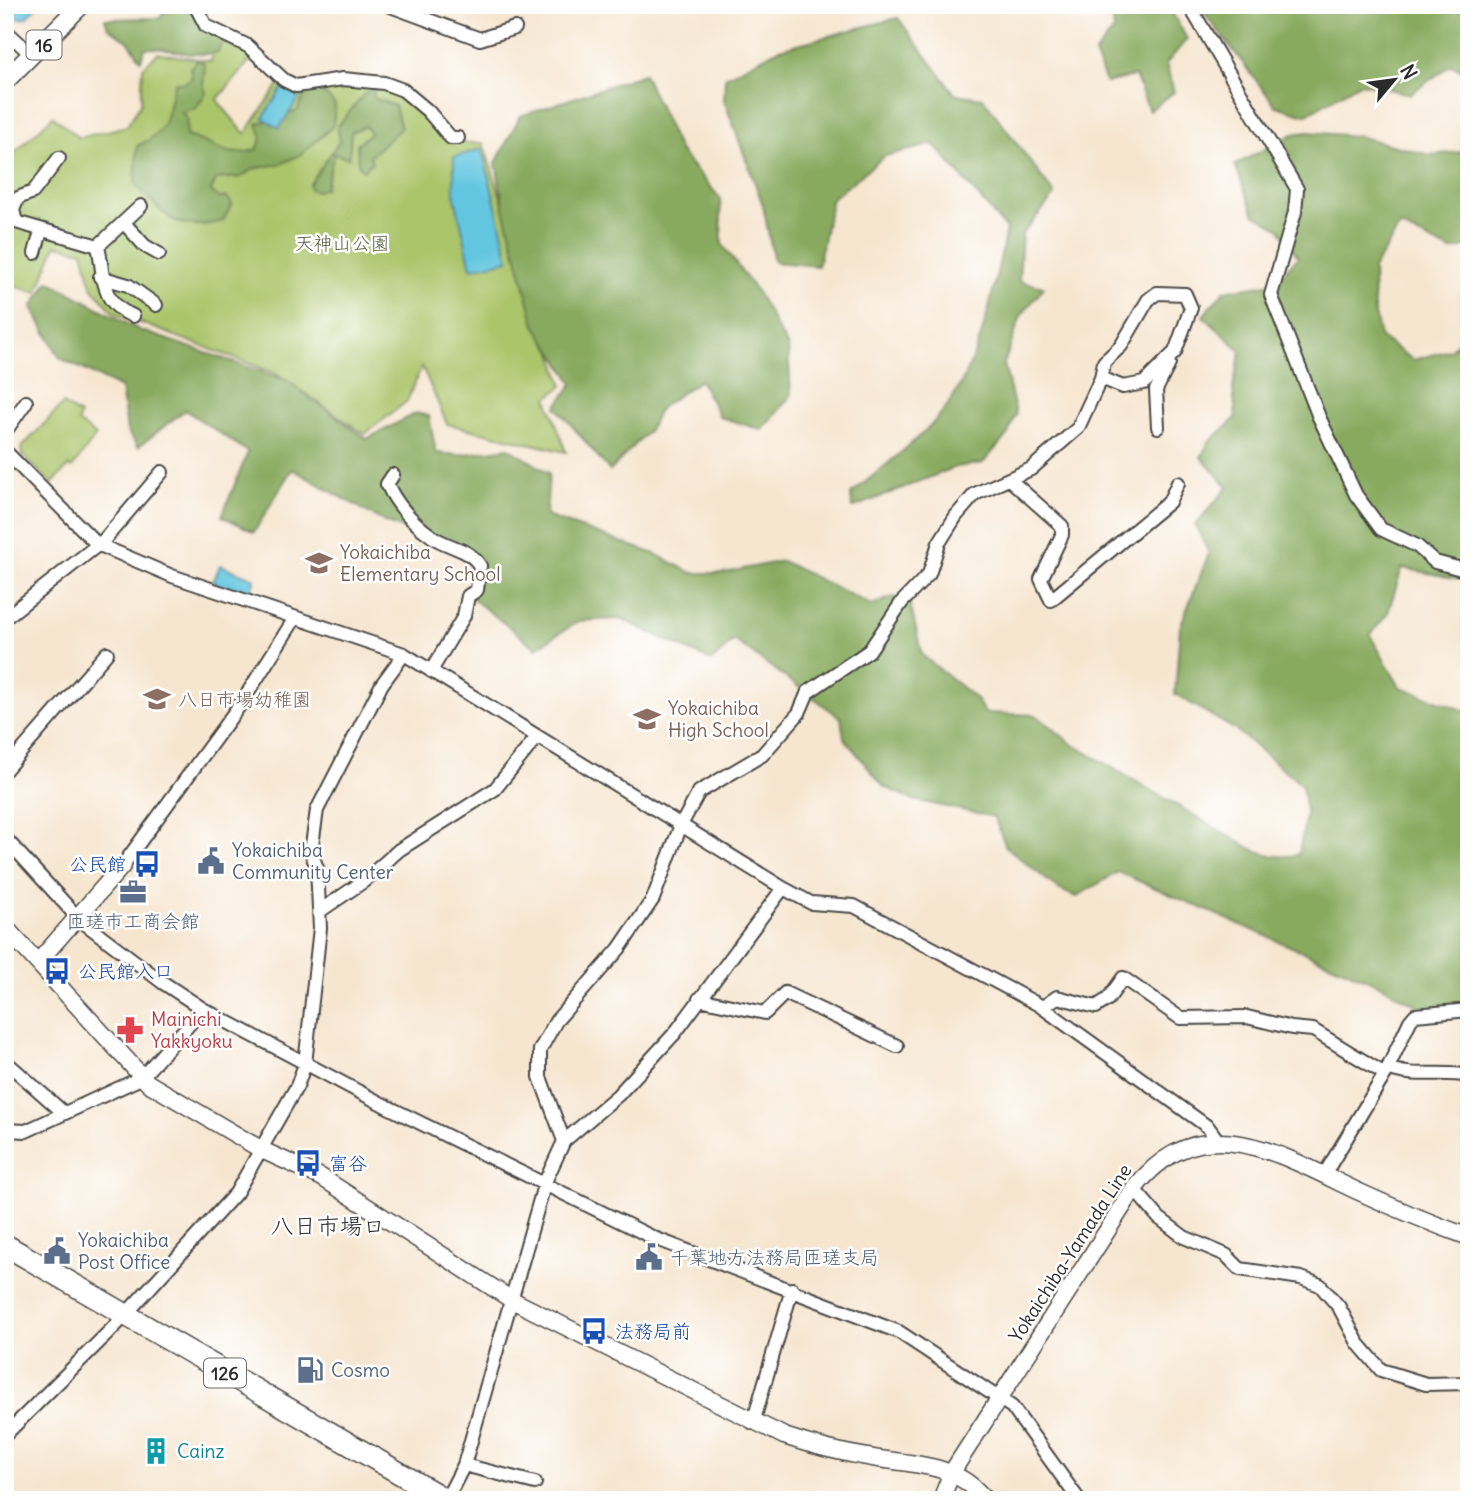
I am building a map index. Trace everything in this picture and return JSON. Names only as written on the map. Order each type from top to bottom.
[{"type":"highway","name":"126","points":[[5,1245],[446,1500]]},
{"type":"main road","name":"16","points":[[5,81],[33,57],[80,5]]},
{"type":"street","points":[[195,5],[206,26],[248,46],[285,80],[296,86],[343,79],[393,86],[403,90],[428,111],[451,138],[458,138]]},
{"type":"street","points":[[388,5],[480,39],[515,28]]},
{"type":"street","points":[[1189,5],[1297,189],[1295,212],[1271,296],[1319,417],[1356,495],[1381,529],[1417,546],[1435,562],[1469,571]]},
{"type":"street","points":[[5,30],[33,57]]},
{"type":"street","points":[[60,158],[33,192],[18,198],[10,222],[98,246]]},
{"type":"street","points":[[98,246],[141,206]]},
{"type":"street","points":[[124,223],[145,246],[159,254]]},
{"type":"street","points":[[35,253],[41,231]]},
{"type":"street","points":[[98,246],[100,278],[122,312],[133,316]]},
{"type":"street","points":[[100,278],[128,285],[156,305]]},
{"type":"street","points":[[564,1141],[540,1077],[540,1050],[556,1021],[619,949],[653,899],[681,825],[699,792],[762,755],[780,738],[799,713],[808,692],[869,651],[902,602],[929,574],[939,543],[956,516],[975,494],[1031,469],[1059,447],[1078,428],[1101,378],[1104,362],[1121,346],[1148,300],[1157,293],[1185,295],[1191,308],[1175,352],[1156,390],[1158,427]]},
{"type":"street","points":[[1101,378],[1123,387],[1144,383],[1175,352]]},
{"type":"street","points":[[5,432],[26,402]]},
{"type":"street","points":[[5,451],[97,544],[172,576],[404,654],[783,888],[811,903],[855,906],[1043,1007],[1208,1126],[1218,1141]]},
{"type":"street","points":[[5,618],[104,540],[162,472]]},
{"type":"street","points":[[393,475],[387,484],[400,506],[435,538],[463,550],[480,566],[477,590],[468,596],[464,615],[431,671]]},
{"type":"street","points":[[1009,479],[1062,526],[1062,535],[1041,579],[1051,600],[1170,502],[1178,483]]},
{"type":"street","points":[[38,962],[79,919],[123,865],[242,702],[295,618]]},
{"type":"street","points":[[5,770],[107,653]]},
{"type":"street","points":[[5,1435],[125,1315],[236,1193],[297,1086],[305,1064],[320,911],[317,868],[312,852],[317,810],[382,684],[404,654]]},
{"type":"street","points":[[320,911],[364,881],[399,850],[495,789],[537,737]]},
{"type":"street","points":[[5,838],[79,919],[162,982],[204,1009],[305,1064],[654,1238],[899,1332],[1012,1407],[1079,1500]]},
{"type":"street","points":[[446,1500],[464,1465],[545,1182],[564,1141],[618,1095],[675,1032],[783,888]]},
{"type":"street","points":[[5,927],[141,1078],[262,1150],[321,1177],[512,1300],[753,1423],[814,1446],[929,1465],[952,1472],[985,1500]]},
{"type":"street","points":[[1043,1007],[1057,997],[1096,1007],[1108,999],[1123,978],[1180,1018],[1247,1017],[1313,1030],[1386,1071],[1423,1076],[1457,1073],[1469,1076]]},
{"type":"street","points":[[699,999],[765,1013],[785,993],[897,1046]]},
{"type":"street","points":[[5,1130],[26,1132],[141,1078],[204,1009]]},
{"type":"street","points":[[1324,1175],[1386,1071],[1415,1016],[1469,1010]]},
{"type":"street","points":[[5,1061],[64,1113]]},
{"type":"street","name":"Yokaichiba-Yamada Line","points":[[941,1500],[952,1472],[1134,1189],[1149,1170],[1167,1156],[1192,1145],[1218,1141],[1249,1144],[1324,1175],[1413,1217],[1469,1237]]},
{"type":"street","points":[[1134,1189],[1159,1218],[1184,1237],[1226,1255],[1240,1269],[1301,1278],[1320,1285],[1339,1307],[1358,1343],[1381,1370],[1426,1384],[1469,1383]]},
{"type":"street","points":[[753,1423],[792,1289]]},
{"type":"street","points":[[464,1465],[535,1483]]},
{"type":"green space","points":[[164,5],[191,5],[223,40],[218,52],[190,54],[145,48],[141,60],[129,42],[108,27],[105,19],[161,18]]},
{"type":"green space","points":[[1111,5],[1168,5],[1187,39],[1166,64],[1174,92],[1149,111],[1135,76],[1106,83],[1095,53],[1114,30]]},
{"type":"green space","points":[[1198,5],[1469,5],[1469,72],[1451,65],[1410,94],[1360,83],[1305,115],[1276,106]]},
{"type":"green space","points":[[898,18],[955,94],[983,98],[1055,195],[1022,234],[1019,281],[1044,287],[1021,316],[1004,364],[1016,414],[1008,434],[983,463],[956,467],[852,508],[851,494],[933,423],[962,381],[990,306],[1006,229],[934,144],[885,156],[832,198],[818,266],[774,262],[763,205],[724,100],[725,77],[779,49]]},
{"type":"green space","name":"天神山公園","points":[[212,37],[253,57],[217,100],[245,134],[280,83],[302,96],[359,87],[388,89],[410,105],[451,143],[483,143],[563,386],[547,398],[566,452],[447,424],[422,366],[407,401],[365,434],[274,373],[114,313],[92,287],[83,251],[56,245],[37,293],[5,283],[7,160],[53,116],[79,138],[127,126],[141,103],[143,67],[158,53],[211,61]]},
{"type":"green space","points":[[198,59],[205,65],[203,84],[206,93],[196,108],[181,112],[187,118],[186,136],[229,152],[257,149],[262,138],[257,124],[297,111],[307,90],[314,89],[327,95],[335,105],[333,126],[302,154],[283,163],[253,169],[241,177],[216,179],[211,191],[219,198],[227,197],[232,204],[223,221],[194,225],[173,219],[164,213],[135,184],[137,146],[157,134],[162,127],[175,82],[184,83],[192,78],[190,68]]},
{"type":"green space","points":[[644,74],[680,152],[720,198],[722,244],[758,294],[788,347],[791,396],[762,430],[720,417],[700,380],[660,408],[649,430],[610,471],[556,407],[573,383],[535,325],[504,209],[496,163],[520,116]]},
{"type":"green space","points":[[374,90],[374,98],[395,106],[401,128],[370,156],[372,162],[364,170],[358,164],[357,144],[371,133],[365,126],[351,132],[349,158],[334,154],[325,188],[317,191],[310,189],[309,185],[340,140],[337,127],[365,93]]},
{"type":"green space","points":[[1307,132],[1357,136],[1430,155],[1469,151],[1469,246],[1451,251],[1400,226],[1373,269],[1374,310],[1380,337],[1413,360],[1450,350],[1469,330],[1469,581],[1402,568],[1388,613],[1370,635],[1400,687],[1469,712],[1468,1001],[1421,1008],[1380,985],[1118,872],[1076,897],[1058,889],[1006,847],[994,817],[914,800],[884,787],[844,738],[841,718],[734,640],[712,661],[621,619],[579,621],[536,648],[469,596],[482,560],[383,521],[292,469],[254,532],[222,516],[248,452],[185,410],[138,447],[127,431],[121,388],[60,358],[32,307],[49,281],[139,330],[286,380],[367,439],[416,413],[429,416],[436,453],[458,455],[509,448],[549,473],[546,516],[655,554],[692,573],[724,573],[782,561],[871,605],[894,597],[910,603],[922,655],[975,698],[985,713],[1036,715],[1072,744],[1250,848],[1274,856],[1286,856],[1299,854],[1306,814],[1302,785],[1237,731],[1175,694],[1180,627],[1209,553],[1195,525],[1228,487],[1201,457],[1208,443],[1236,418],[1233,387],[1241,351],[1203,316],[1224,291],[1274,283],[1298,257],[1280,229],[1254,214],[1235,165],[1293,134]]},
{"type":"green space","points":[[63,404],[80,415],[78,422],[96,436],[72,468],[69,466],[52,484],[22,455],[21,448]]},
{"type":"water","points":[[5,5],[38,5],[27,18],[12,19],[5,13]]},
{"type":"water","points":[[283,87],[299,98],[279,128],[263,118]]},
{"type":"water","points":[[482,149],[509,260],[471,268],[454,193],[454,157]]},
{"type":"water","points":[[220,565],[255,579],[248,596],[213,582]]},
{"type":"railway","points":[[5,1490],[23,1500]]},
{"type":"place","name":"Yokaichiba Elementary School","points":[[319,563]]},
{"type":"place","name":"八日市場幼稚園","points":[[157,699]]},
{"type":"place","name":"Yokaichiba High School","points":[[647,719]]},
{"type":"place","name":"Yokaichiba Community Center","points":[[211,861]]},
{"type":"place","name":"公民館","points":[[147,864]]},
{"type":"place","name":"匝瑳市工商会館","points":[[133,892]]},
{"type":"place","name":"公民館入口","points":[[57,971]]},
{"type":"place","name":"Mainichi Yakkyoku","points":[[130,1030]]},
{"type":"place","name":"富谷","points":[[308,1163]]},
{"type":"place","name":"Yokaichiba Post Office","points":[[57,1251]]},
{"type":"place","name":"千葉地方法務局匝瑳支局","points":[[649,1257]]},
{"type":"place","name":"法務局前","points":[[594,1331]]},
{"type":"place","name":"Cosmo","points":[[310,1370]]},
{"type":"place","name":"Cainz","points":[[156,1451]]},
{"type":"district","name":"八日市場ロ","points":[[328,1225]]}]
